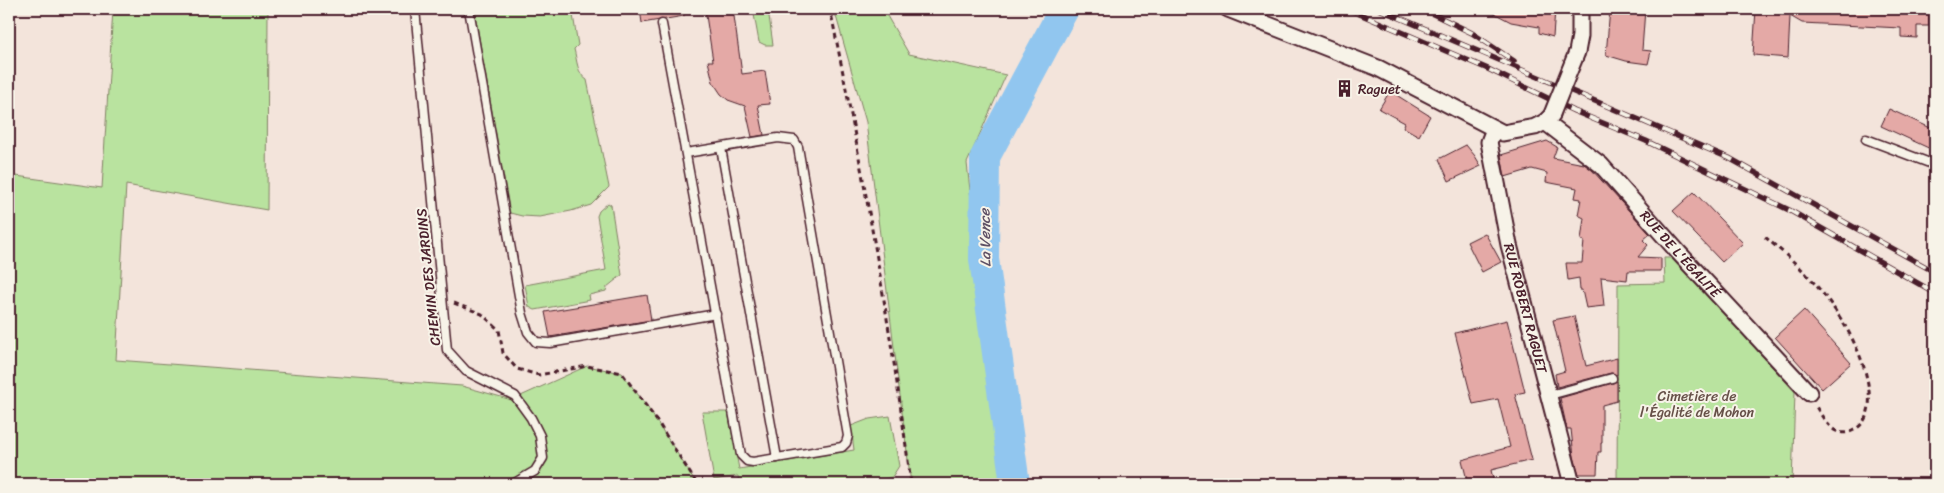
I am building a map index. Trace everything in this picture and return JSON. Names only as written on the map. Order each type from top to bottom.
[{"type":"street","points":[[1228,9],[1378,68],[1503,133],[1535,127],[1549,118],[1577,52],[1580,36],[1580,9]]},
{"type":"street","name":"RUE DE L'ÉGALITÉ","points":[[1549,118],[1601,165],[1679,253],[1809,393]]},
{"type":"street","name":"RUE ROBERT RAGUET","points":[[1494,129],[1489,142],[1509,245],[1572,484]]},
{"type":"lane","name":"CHEMIN DES JARDINS","points":[[415,9],[447,350],[466,371],[514,396],[531,418],[540,436],[543,458],[535,471],[513,484]]},
{"type":"lane","points":[[469,9],[522,313],[528,332],[536,342],[550,343],[716,314]]},
{"type":"lane","points":[[662,24],[741,455],[747,461],[753,462],[842,447],[846,443],[848,436],[798,147],[794,140],[778,138],[686,153]]},
{"type":"lane","points":[[1866,139],[1935,165]]},
{"type":"lane","points":[[721,148],[777,458]]},
{"type":"lane","points":[[1550,395],[1612,378]]},
{"type":"path","points":[[826,9],[832,18],[854,125],[900,399],[911,484],[909,484]]},
{"type":"path","points":[[1764,237],[1807,275],[1846,326],[1867,379],[1870,398],[1868,414],[1864,422],[1856,429],[1848,433],[1837,432],[1829,425],[1809,393]]},
{"type":"path","points":[[443,302],[456,303],[482,314],[499,330],[503,353],[517,369],[539,375],[587,366],[622,373],[657,421],[697,484]]},
{"type":"green space","points":[[113,9],[268,9],[267,210],[126,185],[116,360],[462,386],[512,400],[587,366],[622,373],[648,408],[697,484],[9,484],[9,175],[102,188]]},
{"type":"green space","points":[[474,9],[572,9],[578,45],[574,49],[579,70],[587,80],[609,187],[591,205],[540,217],[510,213]]},
{"type":"green space","points":[[753,9],[768,9],[773,45],[765,45],[759,42]]},
{"type":"green space","points":[[834,9],[883,9],[909,54],[1006,75],[967,163],[1002,484],[911,484],[866,122]]},
{"type":"green space","points":[[608,203],[611,205],[622,275],[607,287],[606,291],[589,295],[590,300],[535,310],[529,307],[525,285],[606,270],[597,216],[599,211]]},
{"type":"green space","name":"Cimetière de l'Égalité de Mohon","points":[[1664,258],[1673,258],[1795,392],[1792,484],[1617,484],[1618,284],[1665,283]]},
{"type":"green space","points":[[702,412],[728,412],[739,469],[854,450],[851,426],[869,419],[890,416],[899,466],[892,477],[864,484],[739,484],[738,476],[714,480]]},
{"type":"building","points":[[640,9],[684,9],[684,16],[642,23]]},
{"type":"building","points":[[705,9],[733,9],[742,74],[765,71],[770,104],[758,105],[764,135],[752,137],[745,106],[728,100],[721,94],[713,82],[708,61],[713,61]]},
{"type":"building","points":[[1486,9],[1555,9],[1553,37],[1539,33],[1539,27],[1511,22]]},
{"type":"building","points":[[1610,9],[1645,9],[1642,50],[1651,51],[1648,64],[1626,61],[1606,55]]},
{"type":"building","points":[[1756,9],[1929,9],[1929,26],[1917,26],[1917,38],[1901,37],[1901,28],[1802,23],[1790,16],[1788,58],[1753,55]]},
{"type":"building","points":[[1390,91],[1430,116],[1419,136],[1403,127],[1405,123],[1379,109]]},
{"type":"building","points":[[1889,109],[1935,130],[1935,151],[1881,126]]},
{"type":"building","points":[[1547,141],[1557,147],[1553,158],[1584,164],[1592,170],[1650,234],[1643,240],[1648,245],[1638,257],[1661,258],[1661,271],[1628,271],[1627,280],[1601,277],[1604,306],[1586,308],[1582,290],[1580,290],[1579,278],[1568,280],[1566,263],[1582,263],[1584,241],[1581,240],[1584,218],[1578,215],[1581,199],[1575,198],[1577,188],[1546,182],[1547,173],[1532,169],[1505,177],[1501,155]]},
{"type":"building","points":[[1466,145],[1481,166],[1449,181],[1439,159]]},
{"type":"building","points":[[1694,192],[1743,243],[1722,262],[1673,211]]},
{"type":"building","points":[[1485,233],[1501,262],[1482,272],[1467,242]]},
{"type":"building","points":[[647,295],[651,320],[550,337],[545,312]]},
{"type":"building","points":[[1804,310],[1851,363],[1822,389],[1775,337]]},
{"type":"building","points":[[1574,316],[1586,366],[1617,358],[1617,375],[1611,373],[1557,387],[1555,374],[1565,371],[1553,320]]},
{"type":"building","points":[[1507,320],[1525,392],[1515,394],[1532,460],[1491,470],[1494,484],[1468,484],[1462,460],[1510,447],[1498,399],[1473,404],[1455,333]]},
{"type":"building","points":[[1617,381],[1617,401],[1602,405],[1602,443],[1601,452],[1598,452],[1597,474],[1579,474],[1574,457],[1571,429],[1567,429],[1560,398]]},
{"type":"waterway","name":"La Vence","points":[[1015,484],[984,259],[985,157],[1064,9]]},
{"type":"railway","points":[[1348,9],[1488,69],[1574,111],[1646,141],[1789,210],[1935,293]]},
{"type":"railway","points":[[1379,9],[1729,158],[1935,272]]},
{"type":"railway","points":[[1423,9],[1472,33],[1514,61]]},
{"type":"place","name":"Raguet","points":[[1344,89]]}]
